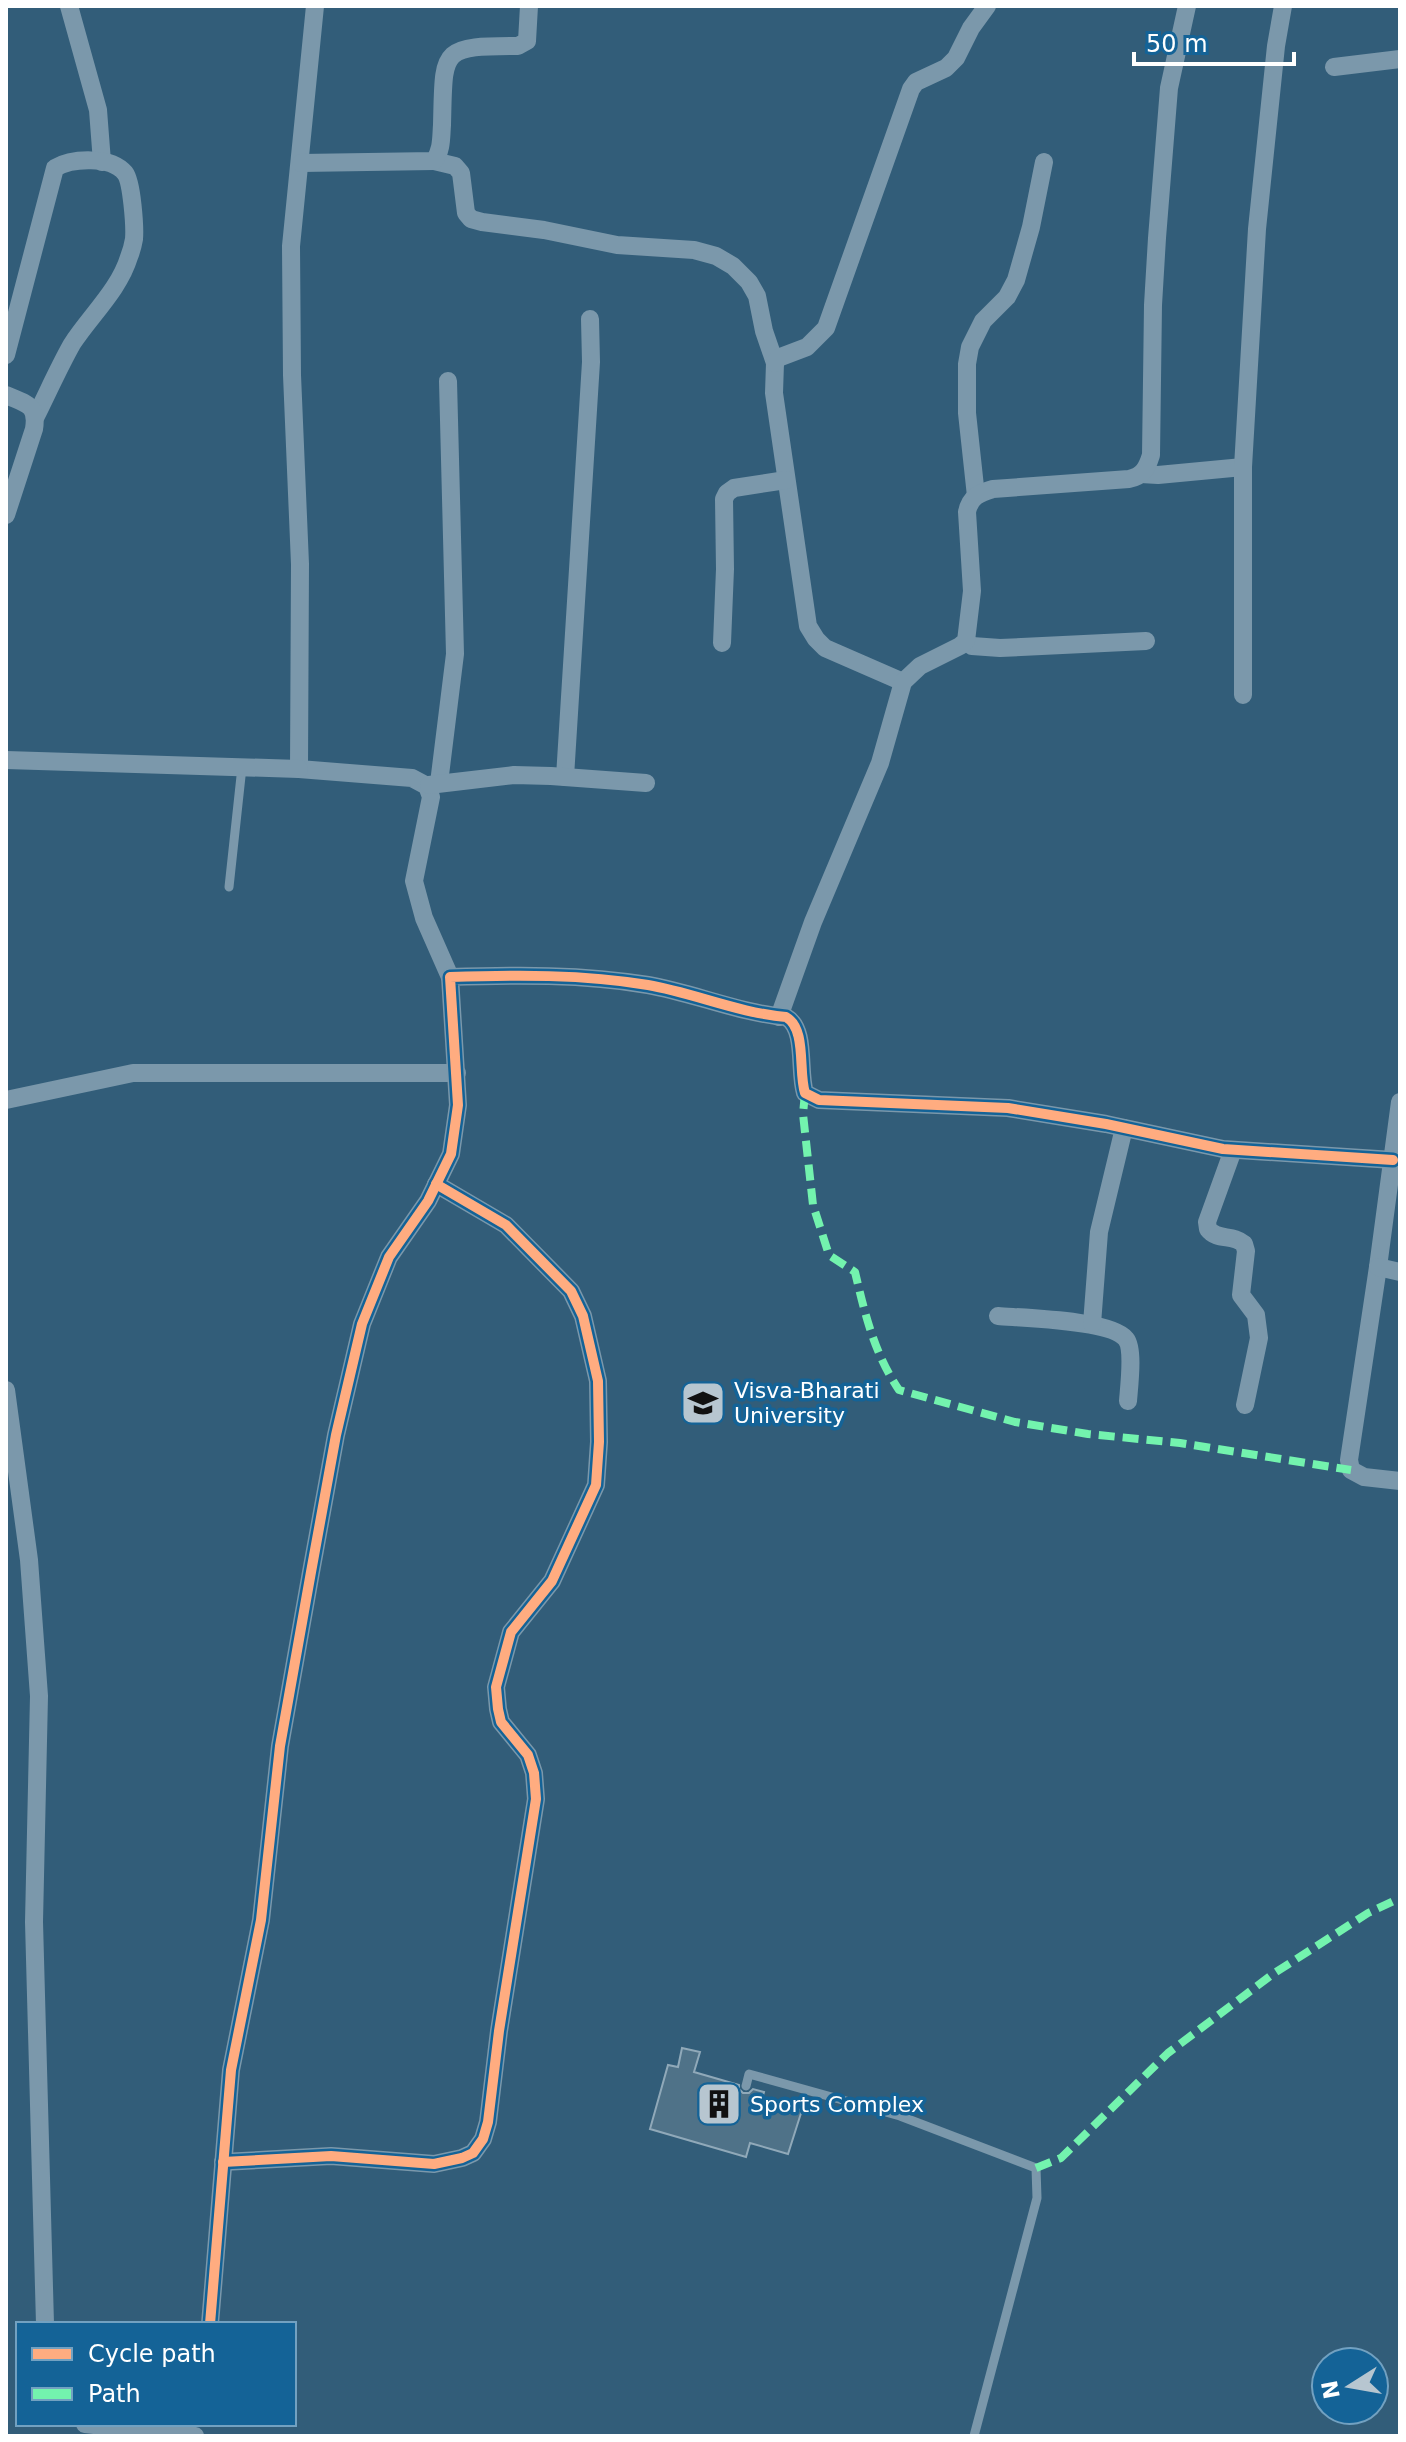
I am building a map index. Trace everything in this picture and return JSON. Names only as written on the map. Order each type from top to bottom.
[{"type":"street","points":[[69,6],[98,110],[102,162]]},
{"type":"street","points":[[299,769],[300,564],[292,375],[291,246],[315,6]]},
{"type":"street","points":[[434,161],[440,153],[446,62],[458,50],[523,44],[527,41],[529,6]]},
{"type":"street","points":[[775,363],[778,358],[807,347],[826,328],[911,89],[916,82],[946,68],[956,58],[971,28],[987,6]]},
{"type":"street","points":[[779,1017],[813,922],[880,763],[903,682],[920,666],[966,641],[972,591],[967,512],[971,501],[993,489],[1129,479],[1147,468],[1151,455],[1153,305],[1169,88],[1187,6]]},
{"type":"street","points":[[1243,695],[1243,467],[1257,229],[1283,6]]},
{"type":"street","points":[[1334,67],[1400,59]]},
{"type":"street","points":[[301,163],[434,161],[455,166],[464,180],[466,213],[471,219],[617,245],[694,250],[716,256],[733,266],[749,282],[757,296],[775,363],[774,393],[808,626],[825,648],[903,682]]},
{"type":"street","points":[[6,355],[51,174],[61,164],[102,162],[115,166],[125,173],[129,184],[134,239],[129,260],[73,344],[36,416],[6,515]]},
{"type":"street","points":[[976,496],[967,413],[970,347],[983,321],[1007,297],[1016,280],[1044,162]]},
{"type":"street","points":[[565,777],[590,377],[590,319]]},
{"type":"street","points":[[210,2322],[231,2070],[261,1920],[280,1746],[336,1435],[362,1324],[389,1257],[428,1201],[451,1154],[458,1105],[450,977],[424,918],[414,881],[455,654],[448,381]]},
{"type":"street","points":[[6,395],[31,406],[36,416]]},
{"type":"street","points":[[1141,474],[1243,467]]},
{"type":"street","points":[[722,643],[724,499],[734,488],[786,480]]},
{"type":"street","points":[[966,641],[972,646],[1000,648],[1146,641]]},
{"type":"street","points":[[6,760],[299,769],[412,778],[433,784],[514,775],[646,783]]},
{"type":"street","points":[[450,977],[575,975],[651,986],[794,1021],[799,1033],[805,1093],[819,1100],[1008,1108],[1233,1150],[1393,1160]]},
{"type":"street","points":[[6,1100],[133,1073],[457,1073]]},
{"type":"street","points":[[1400,1102],[1349,1460],[1351,1470],[1364,1477],[1400,1481]]},
{"type":"street","points":[[1092,1324],[1099,1232],[1124,1128]]},
{"type":"street","points":[[1233,1150],[1207,1222],[1214,1236],[1233,1238],[1244,1244],[1241,1295],[1256,1315],[1259,1338],[1245,1405]]},
{"type":"street","points":[[223,2162],[331,2156],[434,2164],[473,2153],[483,2139],[488,2122],[499,2031],[536,1799],[534,1773],[528,1755],[501,1722],[496,1687],[511,1632],[552,1581],[596,1485],[598,1381],[583,1316],[571,1291],[506,1225],[436,1184]]},
{"type":"street","points":[[1378,1267],[1400,1272]]},
{"type":"street","points":[[998,1316],[1092,1324],[1118,1333],[1127,1339],[1130,1350],[1128,1401]]},
{"type":"street","points":[[6,1390],[29,1560],[39,1696],[34,1922],[45,2322]]},
{"type":"street","points":[[103,2426],[195,2436]]},
{"type":"lane","points":[[229,887],[242,767]]},
{"type":"lane","points":[[746,2086],[749,2074],[900,2116],[1036,2168],[1037,2198],[974,2436]]},
{"type":"building","name":"Sports Complex","points":[[682,2048],[700,2052],[694,2072],[739,2085],[743,2093],[753,2089],[764,2092],[762,2099],[802,2110],[788,2154],[750,2143],[746,2157],[650,2129],[668,2065],[678,2067]]},
{"type":"marked path","points":[[805,1093],[803,1114],[813,1205],[829,1255],[855,1272],[877,1347],[899,1390],[1015,1422],[1088,1434],[1180,1443],[1351,1470]]},
{"type":"marked path","points":[[1036,2168],[1061,2158],[1168,2053],[1273,1974],[1368,1913],[1400,1898]]},
{"type":"cycle path","points":[[210,2322],[231,2070],[261,1920],[280,1746],[311,1572],[336,1435],[362,1324],[389,1257],[428,1201],[451,1154],[458,1105],[450,977],[549,976],[623,981],[786,1017],[797,1031],[805,1093],[819,1100],[1008,1108],[1106,1124],[1223,1149],[1393,1160]]},
{"type":"cycle path","points":[[223,2162],[331,2156],[434,2164],[473,2153],[483,2139],[488,2122],[499,2031],[536,1799],[534,1773],[528,1755],[501,1722],[496,1687],[511,1632],[552,1581],[596,1485],[598,1381],[583,1316],[571,1291],[506,1225],[436,1184]]},
{"type":"place","name":"Visva-Bharati University","points":[[703,1403]]},
{"type":"place","name":"Sports Complex","points":[[719,2104]]}]
